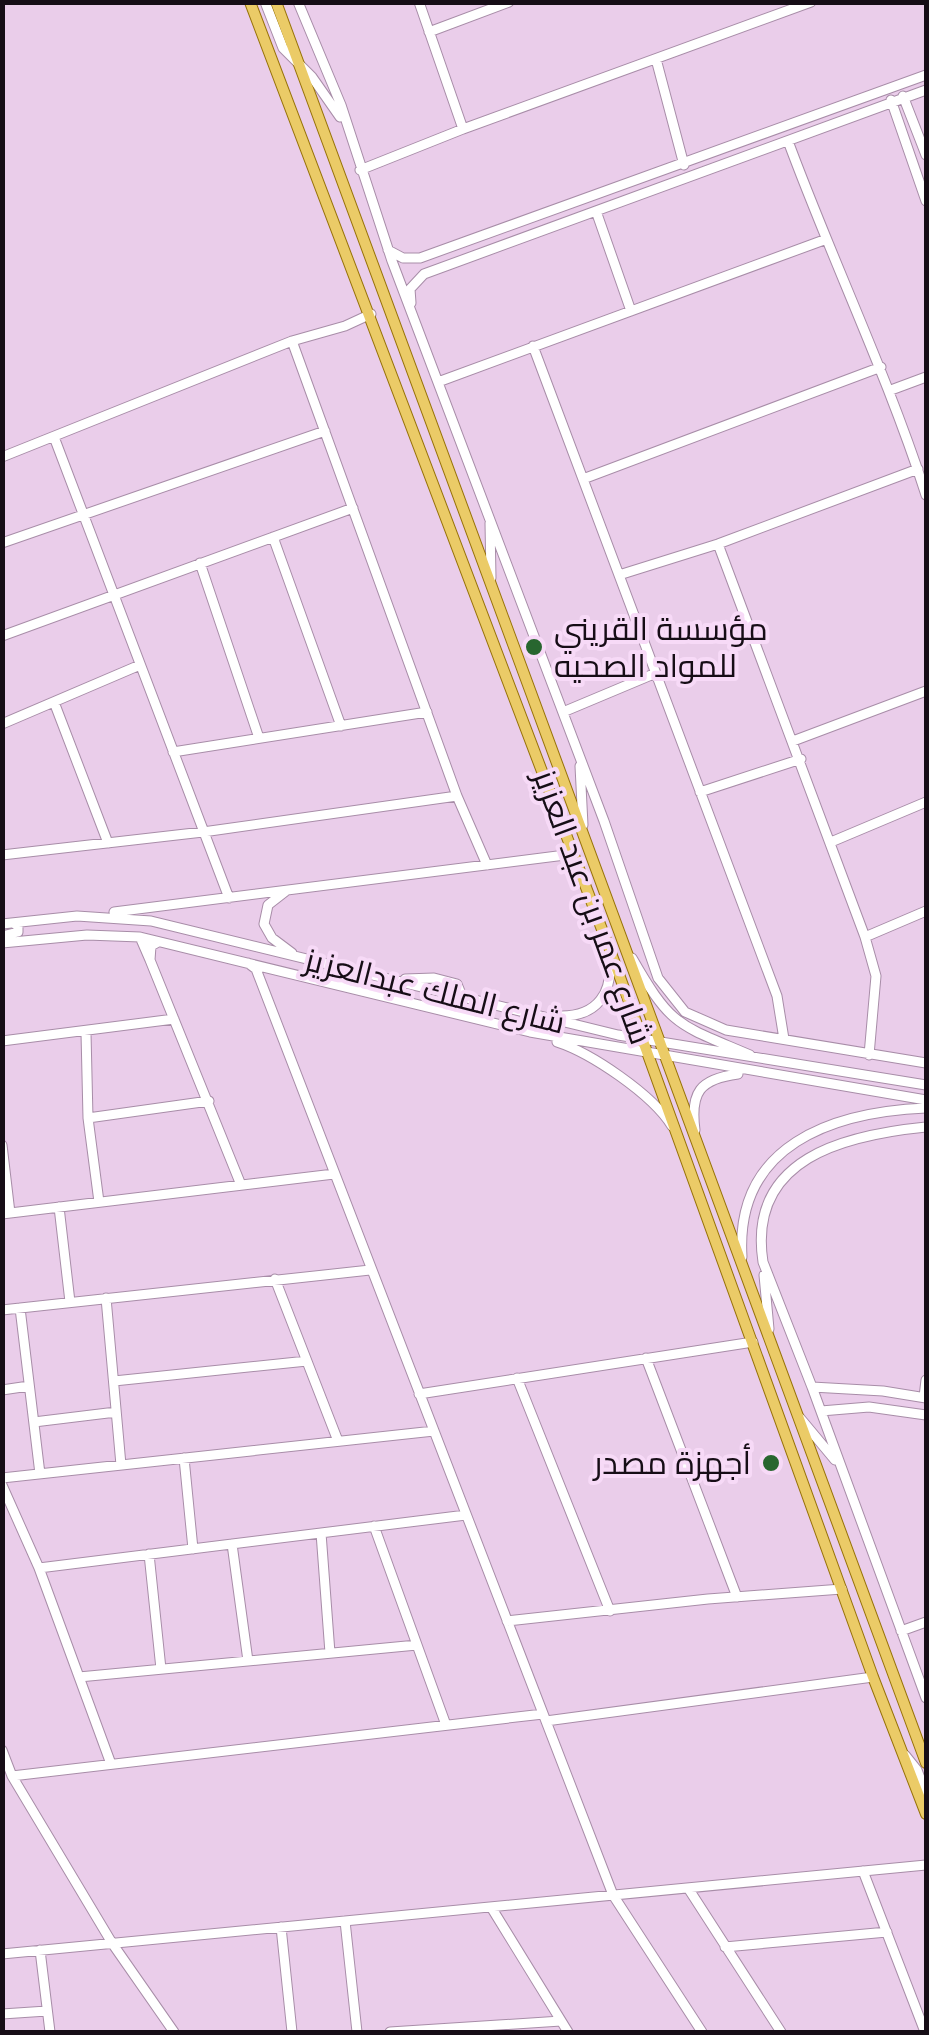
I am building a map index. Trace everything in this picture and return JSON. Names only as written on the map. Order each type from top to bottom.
[{"type":"main road","name":"شارع عمر بن عبد العزيز","points":[[250,2],[643,1040],[926,1814]]},
{"type":"main road","name":"شارع عمر بن عبد العزيز","points":[[276,2],[926,1764]]},
{"type":"main road","points":[[752,1342],[765,1346],[788,1392]]},
{"type":"street","points":[[265,2],[283,48],[330,100],[349,132]]},
{"type":"street","points":[[298,2],[658,978],[685,1012],[726,1030],[926,1063]]},
{"type":"street","points":[[418,2],[463,129]]},
{"type":"street","points":[[430,32],[509,2]]},
{"type":"street","points":[[360,170],[811,2]]},
{"type":"street","points":[[656,59],[684,165]]},
{"type":"street","points":[[388,249],[403,258],[420,258],[926,75]]},
{"type":"street","points":[[892,88],[906,98],[926,155]]},
{"type":"street","points":[[892,88],[890,103],[926,200]]},
{"type":"street","points":[[411,310],[410,289],[424,274],[926,90]]},
{"type":"street","points":[[788,141],[824,240],[881,366],[926,495]]},
{"type":"street","points":[[596,211],[631,311]]},
{"type":"street","points":[[438,382],[824,240]]},
{"type":"street","points":[[420,258],[416,267],[424,274]]},
{"type":"street","points":[[2,457],[292,341],[346,326],[371,314]]},
{"type":"street","points":[[292,341],[457,796],[487,866]]},
{"type":"street","points":[[533,346],[777,996],[784,1039]]},
{"type":"street","points":[[583,479],[881,366]]},
{"type":"street","points":[[890,390],[926,378]]},
{"type":"street","points":[[2,543],[325,432]]},
{"type":"street","points":[[54,438],[228,898]]},
{"type":"street","points":[[619,575],[718,544],[918,468]]},
{"type":"street","points":[[2,636],[353,508]]},
{"type":"street","points":[[490,519],[492,585]]},
{"type":"street","points":[[272,537],[341,726]]},
{"type":"street","points":[[718,544],[865,937],[876,976],[870,1055]]},
{"type":"street","points":[[200,564],[259,738]]},
{"type":"street","points":[[2,724],[140,664]]},
{"type":"street","points":[[563,712],[656,673]]},
{"type":"street","points":[[793,741],[926,692]]},
{"type":"street","points":[[54,702],[108,843]]},
{"type":"street","points":[[173,752],[427,712]]},
{"type":"street","points":[[580,759],[579,794],[585,838]]},
{"type":"street","points":[[700,792],[800,760]]},
{"type":"street","points":[[4,851],[203,832],[457,796]]},
{"type":"street","points":[[830,842],[926,802]]},
{"type":"street","points":[[77,916],[573,854]]},
{"type":"street","points":[[288,889],[268,905],[264,924],[272,938],[298,957]]},
{"type":"street","points":[[865,937],[926,911]]},
{"type":"street","name":"شارع الملك عبدالعزيز","points":[[8,923],[77,916],[151,921],[660,1044],[926,1085]]},
{"type":"street","points":[[2,940],[18,932],[18,926],[8,923]]},
{"type":"street","name":"شارع الملك عبدالعزيز","points":[[2,940],[87,935],[140,937],[530,1032],[926,1100]]},
{"type":"street","points":[[140,937],[241,1185]]},
{"type":"street","points":[[622,940],[658,1004],[676,1022],[762,1060]]},
{"type":"street","points":[[150,960],[151,946],[164,942]]},
{"type":"street","points":[[541,1016],[575,1016],[598,1005],[610,981],[608,948]]},
{"type":"street","points":[[248,963],[256,969],[612,1895],[702,2032]]},
{"type":"street","points":[[264,990],[267,976],[285,972]]},
{"type":"street","points":[[336,985],[374,988],[445,1006],[457,1002],[460,996]]},
{"type":"street","points":[[2,1041],[174,1020]]},
{"type":"street","points":[[530,1032],[594,1057],[660,1112],[676,1132]]},
{"type":"street","points":[[86,1033],[88,1118],[99,1202]]},
{"type":"street","points":[[697,1142],[693,1111],[702,1087],[722,1076],[752,1072]]},
{"type":"street","points":[[88,1118],[208,1101]]},
{"type":"street","points":[[743,1270],[741,1229],[746,1207],[755,1184],[785,1148],[829,1125],[926,1108]]},
{"type":"street","points":[[770,1342],[761,1234],[766,1208],[779,1184],[797,1164],[836,1144],[926,1127]]},
{"type":"street","points":[[2,1145],[6,1214],[334,1174]]},
{"type":"street","points":[[59,1207],[70,1302]]},
{"type":"street","points":[[762,1262],[926,1698]]},
{"type":"street","points":[[2,1310],[370,1270]]},
{"type":"street","points":[[275,1279],[338,1441]]},
{"type":"street","points":[[106,1298],[121,1465]]},
{"type":"street","points":[[20,1308],[40,1474]]},
{"type":"street","points":[[420,1394],[752,1342]]},
{"type":"street","points":[[646,1358],[737,1596]]},
{"type":"street","points":[[114,1381],[307,1361]]},
{"type":"street","points":[[517,1378],[610,1611]]},
{"type":"street","points":[[812,1387],[925,1398],[926,1380]]},
{"type":"street","points":[[2,1390],[29,1386]]},
{"type":"street","points":[[821,1411],[870,1407],[926,1415]]},
{"type":"street","points":[[34,1422],[116,1412]]},
{"type":"street","points":[[797,1414],[840,1466]]},
{"type":"street","points":[[111,1764],[40,1568],[2,1481],[434,1431]]},
{"type":"street","points":[[184,1458],[193,1549]]},
{"type":"street","points":[[40,1568],[466,1514]]},
{"type":"street","points":[[374,1526],[446,1725]]},
{"type":"street","points":[[322,1533],[330,1653]]},
{"type":"street","points":[[232,1544],[248,1661]]},
{"type":"street","points":[[149,1554],[161,1669]]},
{"type":"street","points":[[507,1621],[737,1596],[842,1589]]},
{"type":"street","points":[[901,1630],[926,1622]]},
{"type":"street","points":[[79,1677],[417,1644]]},
{"type":"street","points":[[12,1776],[873,1677]]},
{"type":"street","points":[[2,1750],[12,1776],[112,1943],[174,2032]]},
{"type":"street","points":[[904,1752],[917,1770],[926,1794]]},
{"type":"street","points":[[2,1954],[926,1865]]},
{"type":"street","points":[[863,1871],[925,2032]]},
{"type":"street","points":[[688,1888],[781,2032]]},
{"type":"street","points":[[491,1907],[568,2032]]},
{"type":"street","points":[[345,1921],[357,2032]]},
{"type":"street","points":[[281,1927],[292,2032]]},
{"type":"street","points":[[724,1948],[887,1932]]},
{"type":"street","points":[[40,1950],[50,2032]]},
{"type":"street","points":[[2,2014],[47,2011]]},
{"type":"street","points":[[390,2032],[561,2021]]},
{"type":"place","name":"مؤسسة القريني للمواد الصحيه","points":[[534,647]]},
{"type":"place","name":"أجهزة مصدر","points":[[771,1463]]}]
